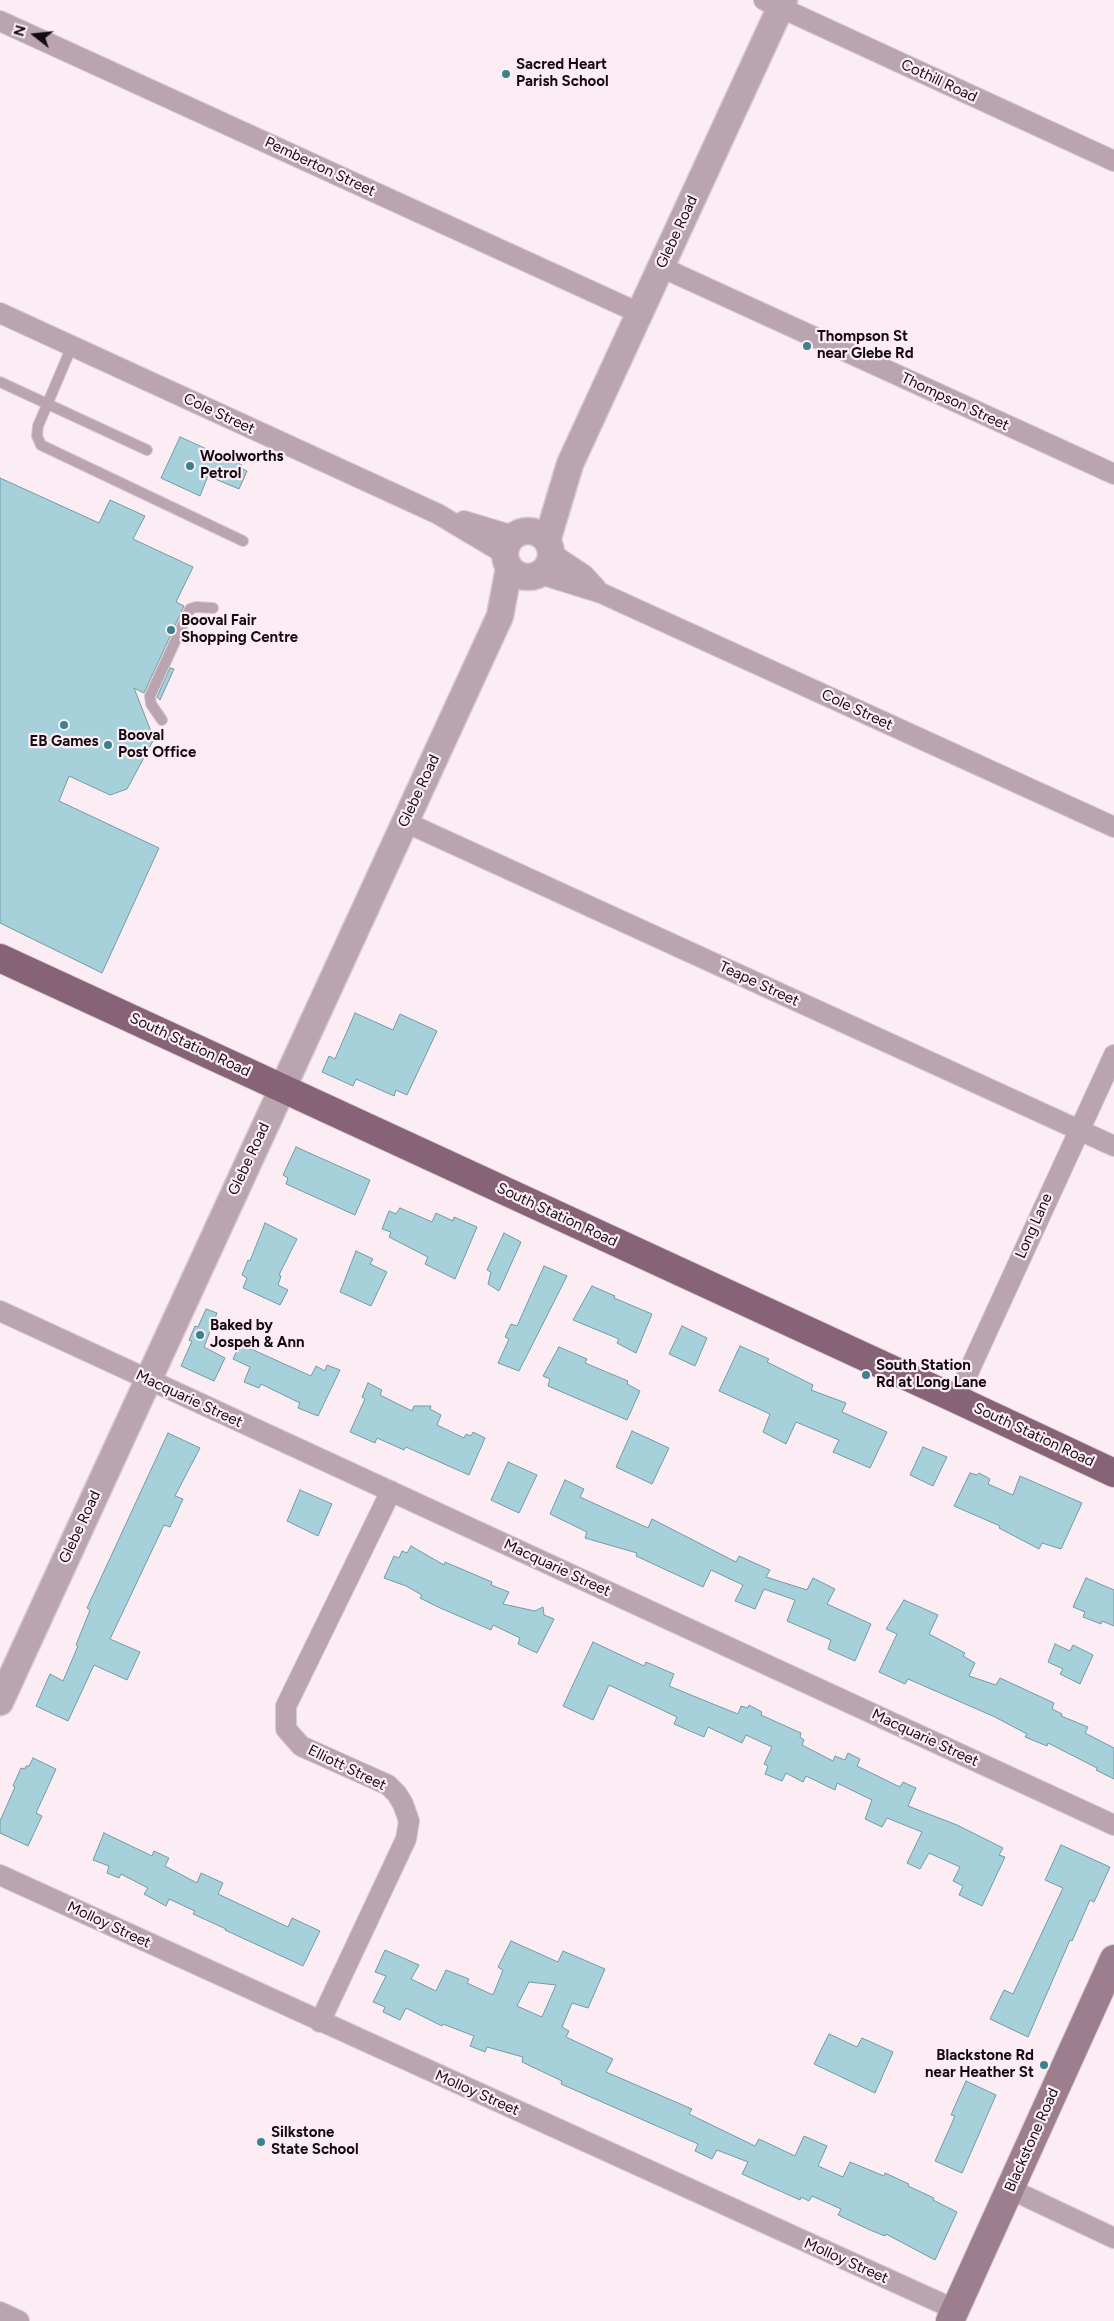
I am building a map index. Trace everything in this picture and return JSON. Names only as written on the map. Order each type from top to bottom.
[{"type":"main road","name":"South Station Road","points":[[0,958],[1114,1473]]},
{"type":"main road","name":"Blackstone Road","points":[[953,2316],[1114,1959]]},
{"type":"street","name":"Cothill Road","points":[[776,3],[1114,161]]},
{"type":"street","name":"Glebe Road","points":[[0,1702],[7,1669],[148,1380],[660,267],[776,3]]},
{"type":"street","name":"Pemberton Street","points":[[0,21],[639,313]]},
{"type":"street","name":"Thompson Street","points":[[660,267],[1114,474]]},
{"type":"street","name":"Cole Street","points":[[0,313],[438,514],[528,554],[584,575],[601,593],[1114,828]]},
{"type":"street","name":"Teape Street","points":[[405,822],[1114,1146]]},
{"type":"street","name":"Long Lane","points":[[956,1399],[1114,1055]]},
{"type":"street","name":"Macquarie Street","points":[[0,1311],[1114,1825]]},
{"type":"street","name":"Elliott Street","points":[[320,2022],[406,1839],[409,1821],[397,1794],[388,1786],[301,1746],[286,1729],[286,1706],[391,1491]]},
{"type":"street","name":"Molloy Street","points":[[0,1875],[953,2316]]},
{"type":"street","points":[[1010,2189],[1114,2238]]},
{"type":"street","points":[[0,2312],[19,2321]]},
{"type":"lane","points":[[72,346],[38,426],[37,436],[41,445],[243,541]]},
{"type":"lane","points":[[0,382],[147,450]]},
{"type":"lane","points":[[162,720],[151,704],[150,696],[190,609],[196,607],[212,608]]},
{"type":"building","points":[[180,437],[242,465],[241,468],[247,471],[239,489],[208,476],[200,496],[161,478]]},
{"type":"building","points":[[0,478],[99,523],[110,500],[145,516],[133,539],[193,567],[176,602],[184,606],[144,693],[134,688],[154,739],[127,789],[110,795],[69,776],[59,801],[159,848],[102,973],[0,923]]},
{"type":"building","points":[[170,668],[174,669],[160,700],[157,697]]},
{"type":"building","points":[[355,1013],[393,1030],[400,1014],[437,1031],[407,1095],[396,1090],[394,1096],[356,1079],[353,1086],[322,1072],[329,1056],[335,1059]]},
{"type":"building","points":[[296,1147],[370,1180],[355,1215],[286,1184],[288,1178],[283,1175]]},
{"type":"building","points":[[400,1208],[432,1222],[436,1213],[453,1221],[454,1217],[477,1227],[455,1279],[425,1264],[428,1257],[389,1237],[391,1232],[382,1229],[389,1211],[396,1214]]},
{"type":"building","points":[[265,1223],[297,1239],[279,1275],[281,1276],[278,1285],[288,1290],[280,1305],[243,1288],[247,1278],[242,1275],[248,1260],[250,1261]]},
{"type":"building","points":[[504,1233],[521,1242],[499,1291],[488,1284],[491,1272],[487,1270]]},
{"type":"building","points":[[356,1251],[373,1259],[370,1264],[387,1272],[371,1306],[340,1292]]},
{"type":"building","points":[[544,1266],[567,1276],[519,1371],[498,1363],[509,1339],[505,1337],[511,1324],[517,1326]]},
{"type":"building","points":[[592,1286],[615,1296],[614,1298],[652,1314],[636,1353],[617,1343],[619,1339],[573,1320]]},
{"type":"building","points":[[206,1309],[217,1313],[204,1347],[225,1358],[214,1381],[181,1366],[192,1341],[189,1340],[195,1326],[198,1327]]},
{"type":"building","points":[[682,1326],[707,1338],[695,1366],[669,1354]]},
{"type":"building","points":[[240,1344],[311,1376],[316,1366],[325,1371],[327,1365],[340,1370],[318,1416],[298,1408],[300,1403],[261,1384],[259,1388],[244,1382],[250,1367],[233,1359]]},
{"type":"building","points":[[740,1346],[769,1359],[767,1362],[813,1385],[811,1390],[846,1403],[842,1412],[887,1432],[870,1468],[833,1452],[839,1440],[796,1422],[786,1444],[763,1432],[770,1414],[719,1391]]},
{"type":"building","points":[[559,1347],[587,1359],[585,1363],[628,1381],[627,1384],[640,1391],[627,1420],[548,1386],[550,1379],[543,1376]]},
{"type":"building","points":[[368,1383],[382,1390],[380,1395],[412,1411],[414,1406],[431,1406],[430,1409],[441,1415],[437,1425],[464,1438],[466,1434],[471,1436],[473,1432],[485,1438],[469,1475],[406,1447],[404,1450],[377,1438],[375,1443],[350,1432],[365,1399],[362,1397]]},
{"type":"building","points":[[632,1431],[669,1448],[652,1484],[616,1467]]},
{"type":"building","points":[[168,1433],[200,1448],[175,1496],[183,1499],[170,1527],[164,1525],[110,1639],[140,1652],[127,1680],[94,1665],[68,1721],[36,1706],[50,1674],[63,1681],[78,1646],[76,1645],[90,1610],[87,1608]]},
{"type":"building","points":[[923,1447],[947,1457],[933,1486],[910,1475]]},
{"type":"building","points":[[508,1462],[537,1475],[519,1513],[491,1500]]},
{"type":"building","points":[[970,1473],[977,1475],[979,1473],[990,1479],[988,1484],[1013,1495],[1020,1476],[1082,1503],[1061,1549],[1042,1543],[1039,1549],[999,1528],[1000,1526],[954,1506]]},
{"type":"building","points":[[565,1480],[584,1489],[580,1497],[648,1528],[652,1519],[736,1562],[739,1556],[770,1570],[766,1577],[807,1590],[813,1578],[835,1589],[827,1604],[871,1624],[855,1661],[828,1649],[831,1640],[787,1621],[795,1600],[764,1589],[755,1609],[735,1601],[743,1585],[711,1570],[703,1587],[636,1556],[637,1553],[585,1538],[587,1532],[550,1514]]},
{"type":"building","points":[[300,1490],[332,1504],[318,1536],[287,1521]]},
{"type":"building","points":[[411,1546],[444,1565],[445,1562],[492,1582],[491,1585],[509,1592],[503,1604],[535,1611],[543,1607],[544,1615],[554,1619],[537,1653],[518,1644],[520,1638],[493,1625],[491,1630],[438,1607],[420,1598],[422,1595],[406,1586],[384,1578],[394,1556],[399,1558],[402,1551],[407,1553]]},
{"type":"building","points":[[1086,1578],[1114,1590],[1114,1626],[1102,1621],[1101,1624],[1083,1617],[1085,1612],[1073,1607]]},
{"type":"building","points":[[904,1600],[938,1615],[929,1634],[965,1653],[963,1656],[975,1663],[969,1676],[996,1685],[1000,1678],[1054,1703],[1052,1709],[1062,1714],[1061,1716],[1088,1727],[1085,1733],[1114,1748],[1114,1779],[1096,1770],[1097,1768],[1048,1743],[1047,1746],[1025,1737],[1027,1734],[995,1717],[908,1679],[905,1684],[879,1672],[897,1634],[886,1629]]},
{"type":"building","points":[[593,1642],[644,1666],[646,1662],[674,1674],[669,1686],[708,1702],[738,1714],[741,1706],[748,1708],[749,1705],[762,1712],[761,1715],[801,1733],[800,1737],[804,1740],[802,1745],[833,1761],[835,1756],[845,1760],[848,1753],[860,1759],[857,1766],[900,1787],[903,1782],[916,1788],[908,1806],[957,1825],[1003,1848],[999,1855],[1005,1857],[982,1906],[959,1895],[963,1886],[953,1881],[960,1867],[929,1853],[920,1869],[907,1863],[922,1832],[887,1818],[882,1827],[865,1819],[872,1800],[837,1783],[835,1790],[806,1776],[803,1782],[786,1773],[782,1781],[765,1774],[768,1766],[764,1764],[772,1747],[746,1735],[742,1743],[708,1727],[704,1737],[674,1724],[677,1717],[609,1685],[593,1720],[563,1706]]},
{"type":"building","points":[[1055,1644],[1070,1651],[1073,1645],[1093,1655],[1080,1684],[1060,1674],[1063,1669],[1048,1662]]},
{"type":"building","points":[[33,1758],[56,1769],[36,1813],[42,1816],[28,1846],[0,1833],[0,1821],[21,1768],[25,1769],[26,1766],[29,1766]]},
{"type":"building","points":[[104,1833],[152,1856],[154,1851],[169,1858],[165,1866],[197,1883],[201,1873],[223,1883],[218,1894],[288,1927],[292,1918],[320,1931],[303,1966],[193,1914],[195,1911],[169,1899],[166,1906],[144,1894],[148,1888],[121,1874],[119,1878],[107,1873],[109,1866],[93,1860]]},
{"type":"building","points":[[1061,1845],[1110,1867],[1094,1902],[1090,1900],[1072,1941],[1070,1940],[1028,2037],[990,2019],[1004,1990],[1013,1994],[1063,1888],[1045,1880]]},
{"type":"building","points":[[511,1941],[558,1962],[563,1951],[605,1969],[588,2008],[572,2003],[562,2027],[569,2031],[566,2037],[613,2059],[606,2072],[692,2109],[689,2114],[755,2146],[759,2139],[795,2156],[804,2136],[827,2146],[818,2166],[843,2177],[850,2162],[884,2176],[885,2173],[934,2198],[933,2200],[957,2212],[935,2260],[886,2234],[885,2236],[838,2215],[841,2209],[812,2196],[809,2201],[801,2197],[800,2200],[742,2174],[748,2162],[717,2150],[712,2159],[695,2151],[698,2144],[561,2084],[562,2081],[522,2062],[523,2057],[487,2047],[485,2052],[470,2046],[474,2036],[443,2024],[442,2026],[406,2008],[400,2020],[383,2012],[385,2007],[373,2002],[386,1976],[375,1972],[385,1950],[419,1965],[411,1979],[436,1991],[446,1970],[469,1979],[467,1983],[493,1995],[503,1970],[498,1967]],"holes":[[[529,1982],[556,1985],[542,2017],[517,2006]]]},
{"type":"building","points":[[829,2034],[857,2047],[862,2038],[893,2052],[875,2093],[814,2064]]},
{"type":"building","points":[[966,2081],[996,2095],[962,2173],[935,2161],[955,2116],[951,2115]]},
{"type":"place","name":"Sacred Heart Parish School","points":[[506,74]]},
{"type":"place","name":"Thompson St near Glebe Rd","points":[[807,346]]},
{"type":"place","name":"Woolworths Petrol","points":[[190,466]]},
{"type":"place","name":"Booval Fair Shopping Centre","points":[[171,630]]},
{"type":"place","name":"EB Games","points":[[64,725]]},
{"type":"place","name":"Booval Post Office","points":[[108,745]]},
{"type":"place","name":"Baked by Jospeh & Ann","points":[[200,1335]]},
{"type":"place","name":"South Station Rd at Long Lane","points":[[866,1375]]},
{"type":"place","name":"Blackstone Rd near Heather St","points":[[1044,2065]]},
{"type":"place","name":"Silkstone State School","points":[[261,2142]]}]
